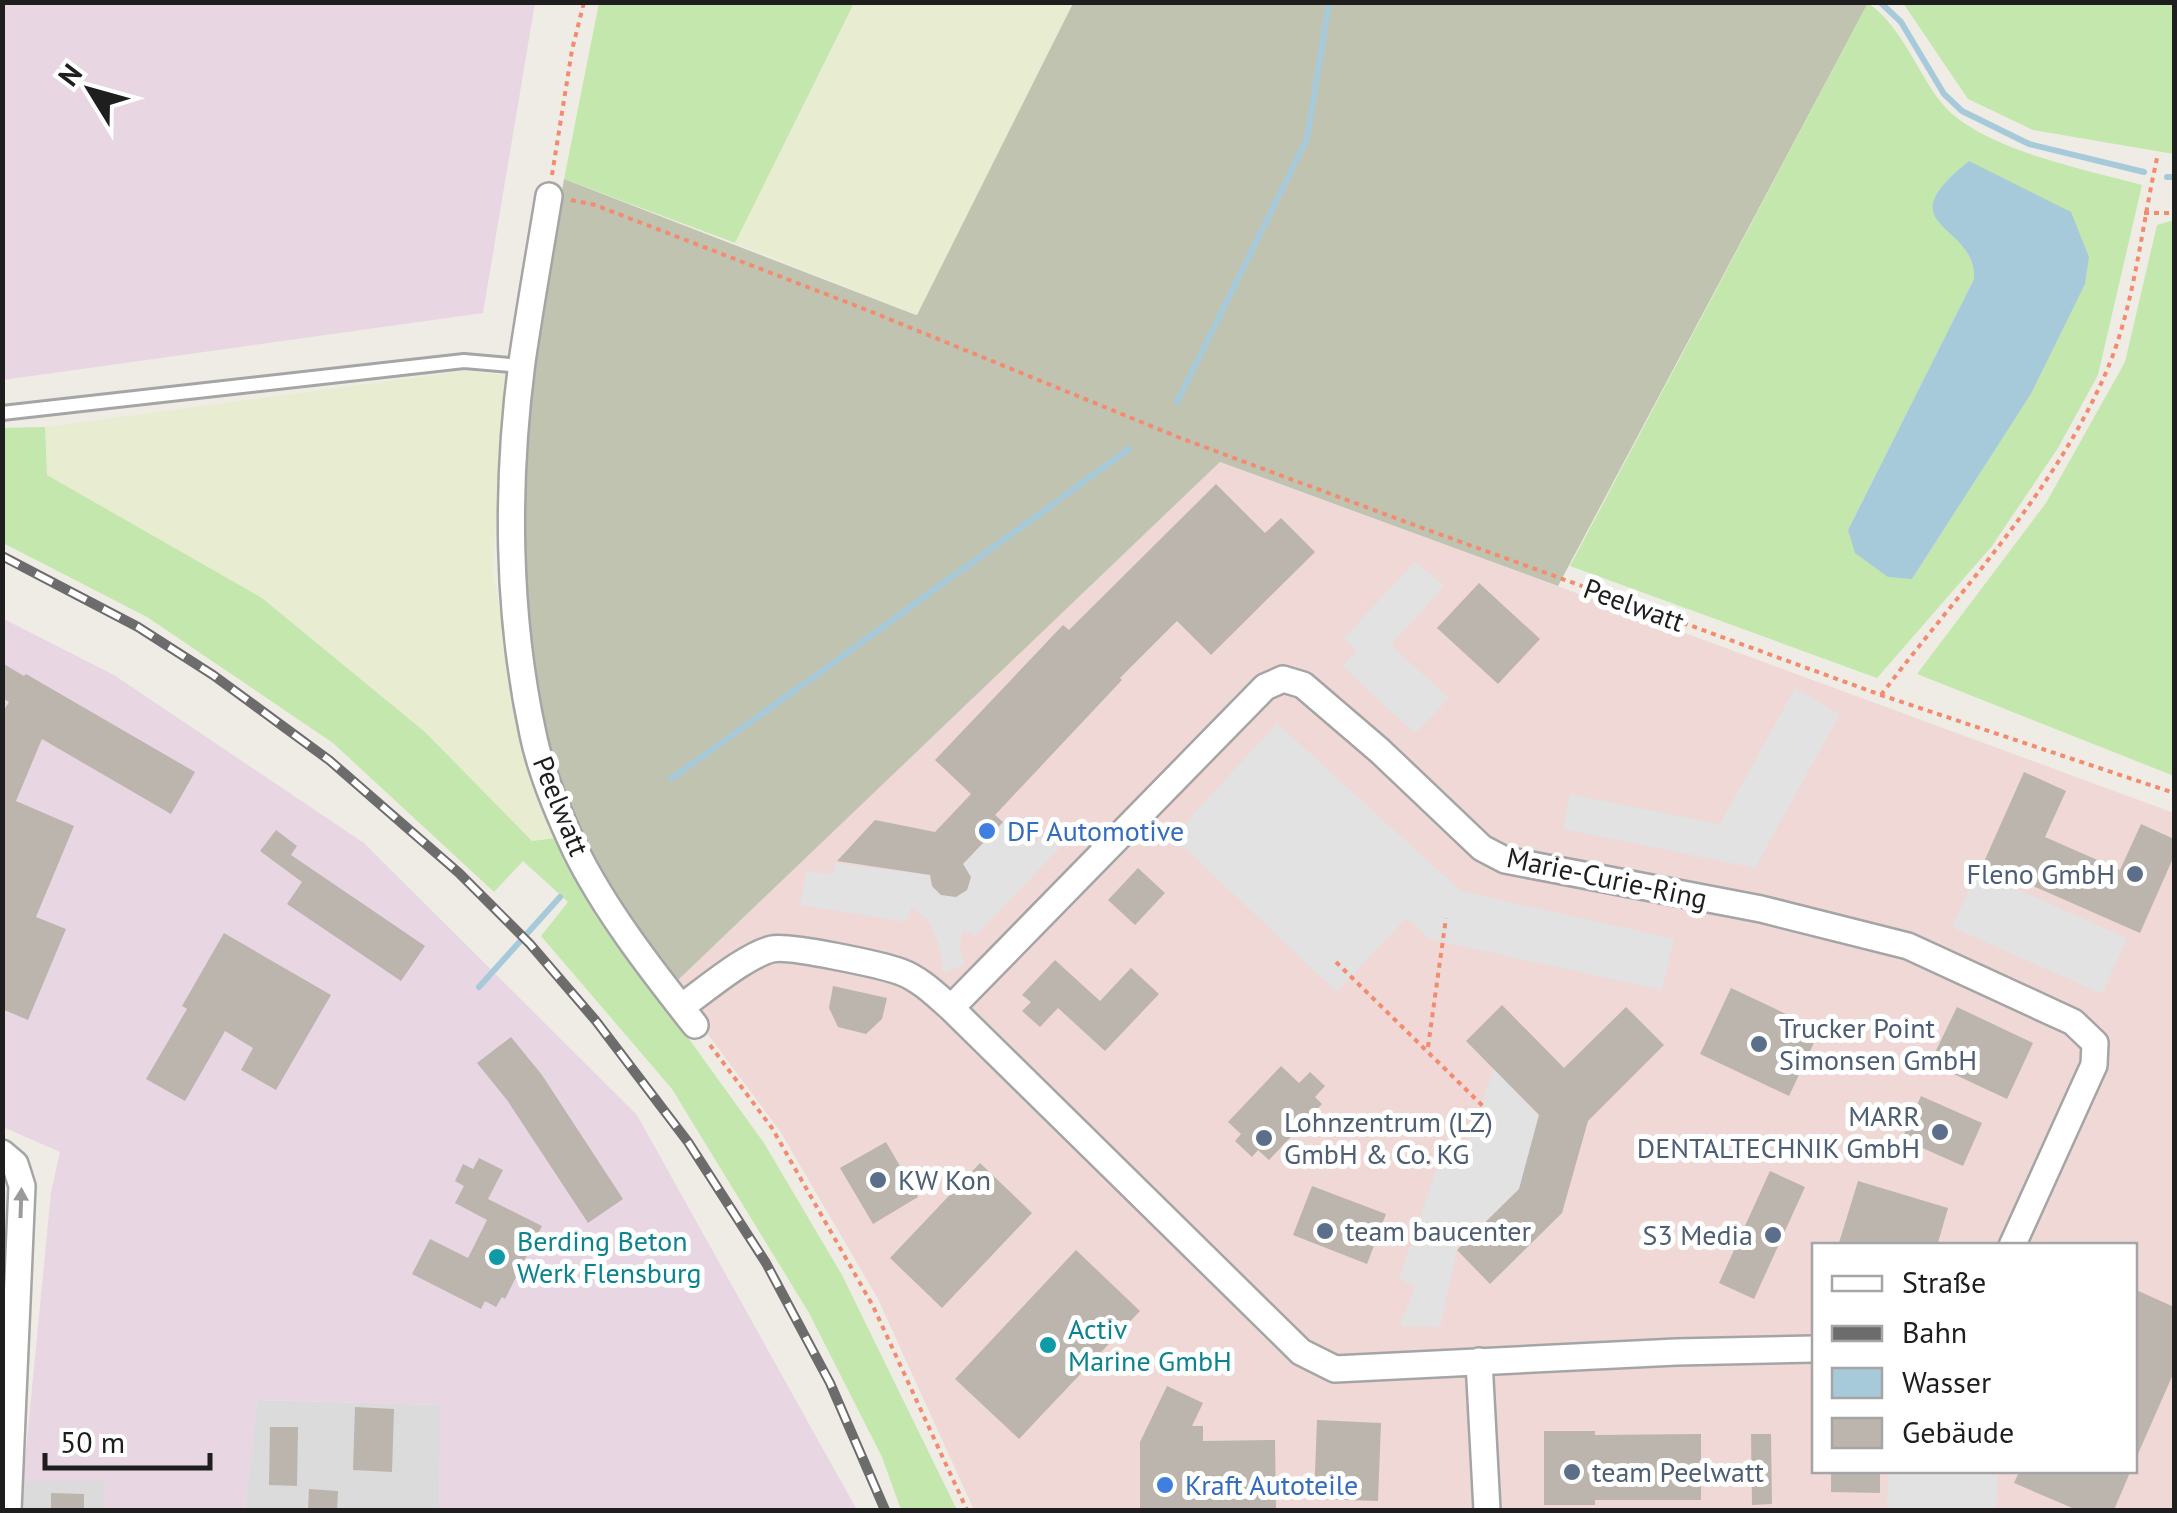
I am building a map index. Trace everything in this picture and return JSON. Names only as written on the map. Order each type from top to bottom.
[{"type":"street","name":"Peelwatt","points":[[555,197],[522,366],[512,482],[518,646],[533,737],[575,849],[606,904],[688,1016]]},
{"type":"street","name":"Marie-Curie-Ring","points":[[952,1008],[1265,687],[1283,679],[1303,685],[1380,751],[1482,848],[1505,860],[1761,909],[1908,946],[2073,1022],[2095,1043],[2094,1065],[2013,1243]]},
{"type":"street","points":[[688,1016],[754,956],[774,948],[903,972],[952,1008],[1301,1352],[1335,1369],[1676,1352],[1812,1350]]},
{"type":"street","points":[[2,1153],[15,1164],[22,1186],[8,1510]]},
{"type":"street","points":[[1479,1361],[1487,1510]]},
{"type":"lane","points":[[2,413],[464,361],[522,366]]},
{"type":"path","points":[[555,197],[572,50],[584,2]]},
{"type":"path","points":[[1881,695],[1999,548],[2068,446],[2105,376],[2128,306],[2158,154]]},
{"type":"path","name":"Peelwatt","points":[[555,197],[595,205],[1178,437],[1386,515],[1881,695],[2174,793]]},
{"type":"path","points":[[2144,214],[2174,213]]},
{"type":"path","points":[[1427,1050],[1446,918]]},
{"type":"path","points":[[1336,962],[1492,1116]]},
{"type":"path","points":[[688,1016],[772,1128],[873,1306],[967,1510]]},
{"type":"shaded area","points":[[2,3],[535,3],[483,313],[3,380]]},
{"type":"shaded area","points":[[854,3],[1073,3],[917,315],[735,243]]},
{"type":"shaded area","points":[[1073,3],[1868,3],[1558,586],[1220,462],[677,981],[634,924],[576,830],[542,735],[527,647],[521,485],[542,311],[564,179],[916,315]]},
{"type":"shaded area","points":[[463,371],[505,375],[493,571],[531,765],[556,838],[532,841],[425,732],[262,598],[47,475],[45,427]]},
{"type":"shaded area","points":[[1220,462],[2174,813],[2174,1510],[974,1510],[878,1299],[780,1131],[680,997],[677,981]]},
{"type":"shaded area","points":[[1415,561],[1444,586],[1391,645],[1449,698],[1415,734],[1343,666],[1356,651],[1344,638]]},
{"type":"shaded area","points":[[2,618],[114,675],[364,843],[637,1115],[857,1510],[439,1510],[440,1405],[258,1400],[245,1510],[104,1510],[104,1481],[23,1481],[51,1192],[60,1152],[3,1127]]},
{"type":"shaded area","points":[[1795,688],[1840,714],[1755,868],[1563,829],[1570,794],[1720,824]]},
{"type":"shaded area","points":[[1277,723],[1461,891],[1674,939],[1662,990],[1429,939],[1406,918],[1337,992],[1173,837]]},
{"type":"shaded area","points":[[1008,818],[1035,843],[1051,826],[1067,840],[975,937],[964,929],[959,947],[965,965],[944,973],[939,945],[928,920],[911,907],[907,922],[800,905],[806,871],[833,875],[835,863],[930,875],[932,886],[940,895],[956,897],[967,890],[971,877],[963,864]]},
{"type":"shaded area","points":[[1977,871],[2127,938],[2102,994],[1952,927]]},
{"type":"shaded area","points":[[1494,1069],[1539,1115],[1519,1189],[1457,1250],[1440,1327],[1400,1326],[1415,1286],[1399,1279],[1447,1138],[1466,1143]]},
{"type":"shaded area","points":[[257,1400],[441,1405],[439,1510],[245,1510]]},
{"type":"shaded area","points":[[1888,1473],[1998,1473],[1996,1510],[1887,1510]]},
{"type":"shaded area","points":[[23,1481],[104,1481],[104,1510],[22,1510]]},
{"type":"green space","points":[[599,3],[854,3],[735,243],[564,179]]},
{"type":"green space","points":[[1868,3],[1890,24],[1940,101],[1978,132],[2033,155],[2142,185],[2098,375],[2058,448],[1992,546],[1877,678],[1570,566]],"holes":[[[1968,162],[2085,283],[2031,394],[1912,579],[1848,530],[1974,279],[1971,260],[1963,246],[1934,213],[1934,200],[1944,184]]]},
{"type":"green space","points":[[1903,3],[2174,3],[2174,154],[2033,130],[1968,99]]},
{"type":"green space","points":[[2174,220],[2174,776],[1917,674],[2046,503],[2125,362],[2157,225]]},
{"type":"green space","points":[[45,427],[47,475],[262,598],[425,732],[532,841],[556,838],[619,942],[764,1143],[842,1275],[957,1510],[901,1510],[882,1457],[809,1313],[672,1089],[541,936],[568,902],[523,861],[494,892],[333,743],[147,617],[3,543],[2,428]]},
{"type":"water","points":[[1969,161],[2071,212],[2089,257],[2085,284],[2031,394],[1912,579],[1888,577],[1855,553],[1848,530],[1974,279],[1971,260],[1934,213],[1934,200],[1945,183]]},
{"type":"building","points":[[1216,484],[1265,533],[1281,518],[1315,552],[1211,655],[1177,621],[995,815],[1003,822],[963,864],[971,877],[967,890],[956,897],[941,895],[932,886],[930,875],[837,861],[875,820],[935,832],[971,794],[935,760],[1063,625],[1069,630]]},
{"type":"building","points":[[1479,583],[1540,639],[1498,684],[1437,628]]},
{"type":"building","points":[[2,663],[195,772],[171,814],[42,739],[16,801],[74,826],[36,917],[66,929],[28,1020],[2,1009],[2,713],[9,702],[2,698]]},
{"type":"building","points":[[2024,772],[2066,791],[2045,837],[2120,870],[2141,824],[2174,839],[2174,856],[2140,933],[1983,864]]},
{"type":"building","points":[[276,830],[297,846],[291,855],[425,946],[401,981],[287,904],[302,882],[260,851]]},
{"type":"building","points":[[1138,868],[1165,893],[1135,925],[1108,900]]},
{"type":"building","points":[[224,933],[331,995],[276,1090],[241,1070],[253,1048],[225,1031],[185,1101],[146,1079],[187,1009],[182,1006]]},
{"type":"building","points":[[1055,960],[1100,1001],[1131,968],[1159,994],[1105,1051],[1058,1008],[1040,1027],[1022,1011],[1031,1002],[1022,995]]},
{"type":"building","points":[[833,986],[887,998],[882,1019],[866,1034],[838,1027],[829,1008]]},
{"type":"building","points":[[1731,988],[1820,1030],[1789,1096],[1700,1054]]},
{"type":"building","points":[[1502,1005],[1564,1068],[1626,1007],[1664,1045],[1588,1121],[1562,1213],[1490,1284],[1457,1250],[1519,1189],[1539,1115],[1466,1041]]},
{"type":"building","points":[[1957,1007],[2033,1043],[2007,1099],[1930,1063]]},
{"type":"building","points":[[511,1037],[542,1075],[623,1199],[588,1223],[507,1100],[477,1063]]},
{"type":"building","points":[[1281,1066],[1299,1083],[1310,1072],[1325,1086],[1315,1097],[1322,1104],[1269,1160],[1258,1150],[1252,1157],[1235,1141],[1241,1134],[1228,1122]]},
{"type":"building","points":[[1921,1096],[1982,1123],[1963,1166],[1902,1139]]},
{"type":"building","points":[[886,1142],[918,1197],[873,1224],[840,1168]]},
{"type":"building","points":[[479,1158],[503,1170],[488,1199],[542,1226],[505,1299],[502,1297],[496,1307],[485,1301],[481,1309],[412,1274],[430,1239],[468,1258],[487,1220],[455,1203],[464,1186],[455,1181],[463,1164],[473,1169]]},
{"type":"building","points":[[980,1163],[1032,1213],[942,1308],[890,1258]]},
{"type":"building","points":[[1770,1171],[1805,1187],[1754,1299],[1719,1283]]},
{"type":"building","points":[[1858,1181],[1948,1208],[1938,1243],[1839,1243]]},
{"type":"building","points":[[1312,1186],[1386,1214],[1367,1264],[1293,1235]]},
{"type":"building","name":"Activ Marine GmbH","points":[[1076,1250],[1140,1311],[1019,1439],[955,1379]]},
{"type":"building","points":[[2137,1290],[2174,1307],[2174,1372],[2137,1456]]},
{"type":"building","points":[[1167,1386],[1203,1403],[1192,1426],[1203,1426],[1203,1441],[1275,1440],[1276,1510],[1140,1510],[1140,1442]]},
{"type":"building","points":[[355,1407],[394,1409],[392,1472],[353,1470]]},
{"type":"building","points":[[1317,1420],[1381,1423],[1378,1501],[1314,1499]]},
{"type":"building","points":[[270,1427],[298,1427],[297,1486],[269,1485]]},
{"type":"building","points":[[1544,1431],[1595,1431],[1595,1435],[1701,1434],[1701,1500],[1595,1500],[1595,1505],[1544,1505]]},
{"type":"building","points":[[1751,1434],[1771,1434],[1772,1504],[1752,1505]]},
{"type":"building","points":[[1831,1473],[1880,1473],[1880,1493],[1831,1492]]},
{"type":"building","points":[[2019,1473],[2130,1473],[2114,1510],[2077,1510],[2014,1483]]},
{"type":"building","points":[[309,1489],[338,1491],[337,1510],[308,1510]]},
{"type":"building","points":[[51,1493],[84,1494],[84,1510],[51,1510]]},
{"type":"waterway","points":[[1177,402],[1307,139],[1329,2]]},
{"type":"waterway","points":[[1880,2],[1901,22],[1944,94],[1962,111],[2029,144],[2144,172]]},
{"type":"waterway","points":[[2167,177],[2174,177]]},
{"type":"waterway","points":[[1064,496],[1129,449]]},
{"type":"waterway","points":[[959,572],[1059,500]]},
{"type":"waterway","points":[[810,680],[954,575]]},
{"type":"waterway","points":[[671,779],[805,683]]},
{"type":"waterway","points":[[479,987],[560,897]]},
{"type":"railway","points":[[2,556],[138,627],[213,675],[329,760],[459,873],[530,944],[596,1021],[688,1142],[766,1263],[830,1383],[885,1510]]},
{"type":"place","name":"DF Automotive","points":[[987,831]]},
{"type":"place","name":"Fleno GmbH","points":[[2135,874]]},
{"type":"place","name":"Trucker Point Simonsen GmbH","points":[[1759,1044]]},
{"type":"place","name":"MARR DENTALTECHNIK GmbH","points":[[1940,1132]]},
{"type":"place","name":"Lohnzentrum (LZ) GmbH & Co. KG","points":[[1264,1138]]},
{"type":"place","name":"KW Kon","points":[[878,1180]]},
{"type":"place","name":"team baucenter","points":[[1325,1231]]},
{"type":"place","name":"S3 Media","points":[[1773,1235]]},
{"type":"place","name":"Berding Beton Werk Flensburg","points":[[497,1257]]},
{"type":"place","name":"Activ Marine GmbH","points":[[1048,1345]]},
{"type":"place","name":"team Peelwatt","points":[[1572,1472]]},
{"type":"place","name":"Kraft Autoteile","points":[[1165,1485]]}]
